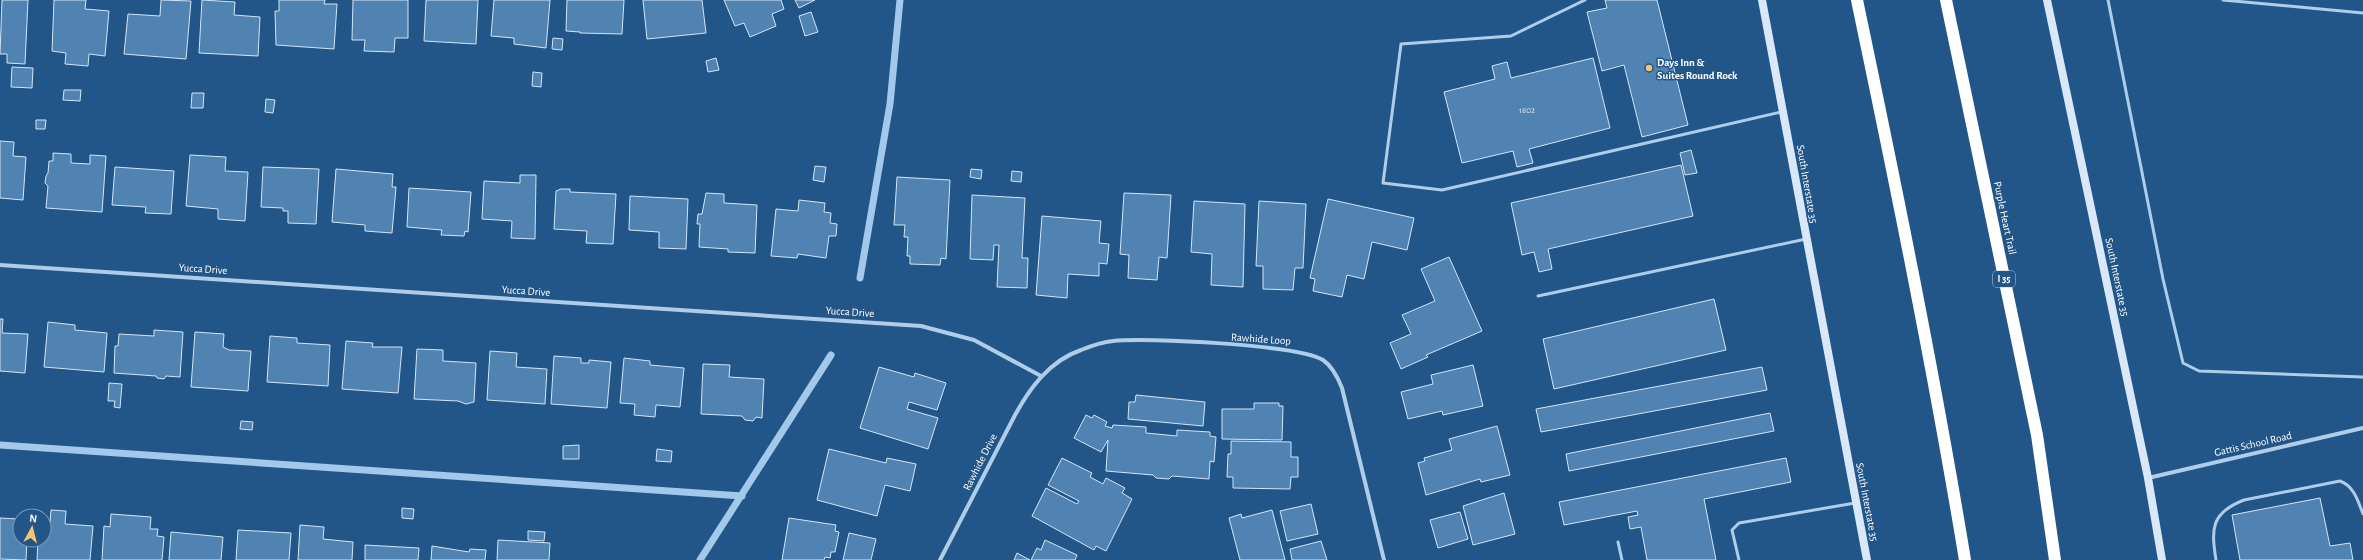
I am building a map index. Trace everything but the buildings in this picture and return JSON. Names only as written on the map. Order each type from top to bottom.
[{"type":"highway","points":[[1857,0],[1898,195],[1945,441],[1965,560]]},
{"type":"highway","name":"Purple Heart Trail","points":[[1946,0],[2036,435],[2055,560]]},
{"type":"main road","name":"South Interstate 35","points":[[1762,0],[1867,560]]},
{"type":"main road","name":"South Interstate 35","points":[[2047,0],[2148,478],[2162,560]]},
{"type":"street","name":"Yucca Drive","points":[[0,265],[921,326],[974,340],[1041,376]]},
{"type":"street","name":"Rawhide Loop","points":[[1041,376],[1080,350],[1112,341],[1145,339],[1296,351],[1324,361],[1337,376],[1342,388],[1384,560]]},
{"type":"street","name":"Rawhide Drive","points":[[940,560],[1014,417],[1026,396],[1041,376]]},
{"type":"street","name":"Gattis School Road","points":[[2148,478],[2363,428]]},
{"type":"lane","points":[[1585,0],[1511,36],[1401,44],[1384,183],[1442,190],[1783,111]]},
{"type":"lane","points":[[2108,0],[2163,279],[2183,363],[2199,371],[2363,377]]},
{"type":"lane","points":[[2223,0],[2363,13]]},
{"type":"lane","points":[[1538,296],[1806,239]]},
{"type":"lane","points":[[2216,560],[2214,524],[2219,514],[2229,506],[2244,500],[2340,481],[2347,484],[2352,489],[2363,514]]},
{"type":"lane","points":[[1739,560],[1732,530],[1739,523],[1856,502]]},
{"type":"lane","points":[[1618,542],[1622,560]]},
{"type":"waterway","points":[[860,278],[890,104],[900,0]]},
{"type":"waterway","points":[[700,560],[831,355]]},
{"type":"waterway","points":[[0,445],[742,496]]},
{"type":"place","name":"Days Inn & Suites Round Rock","points":[[1649,68]]}]
